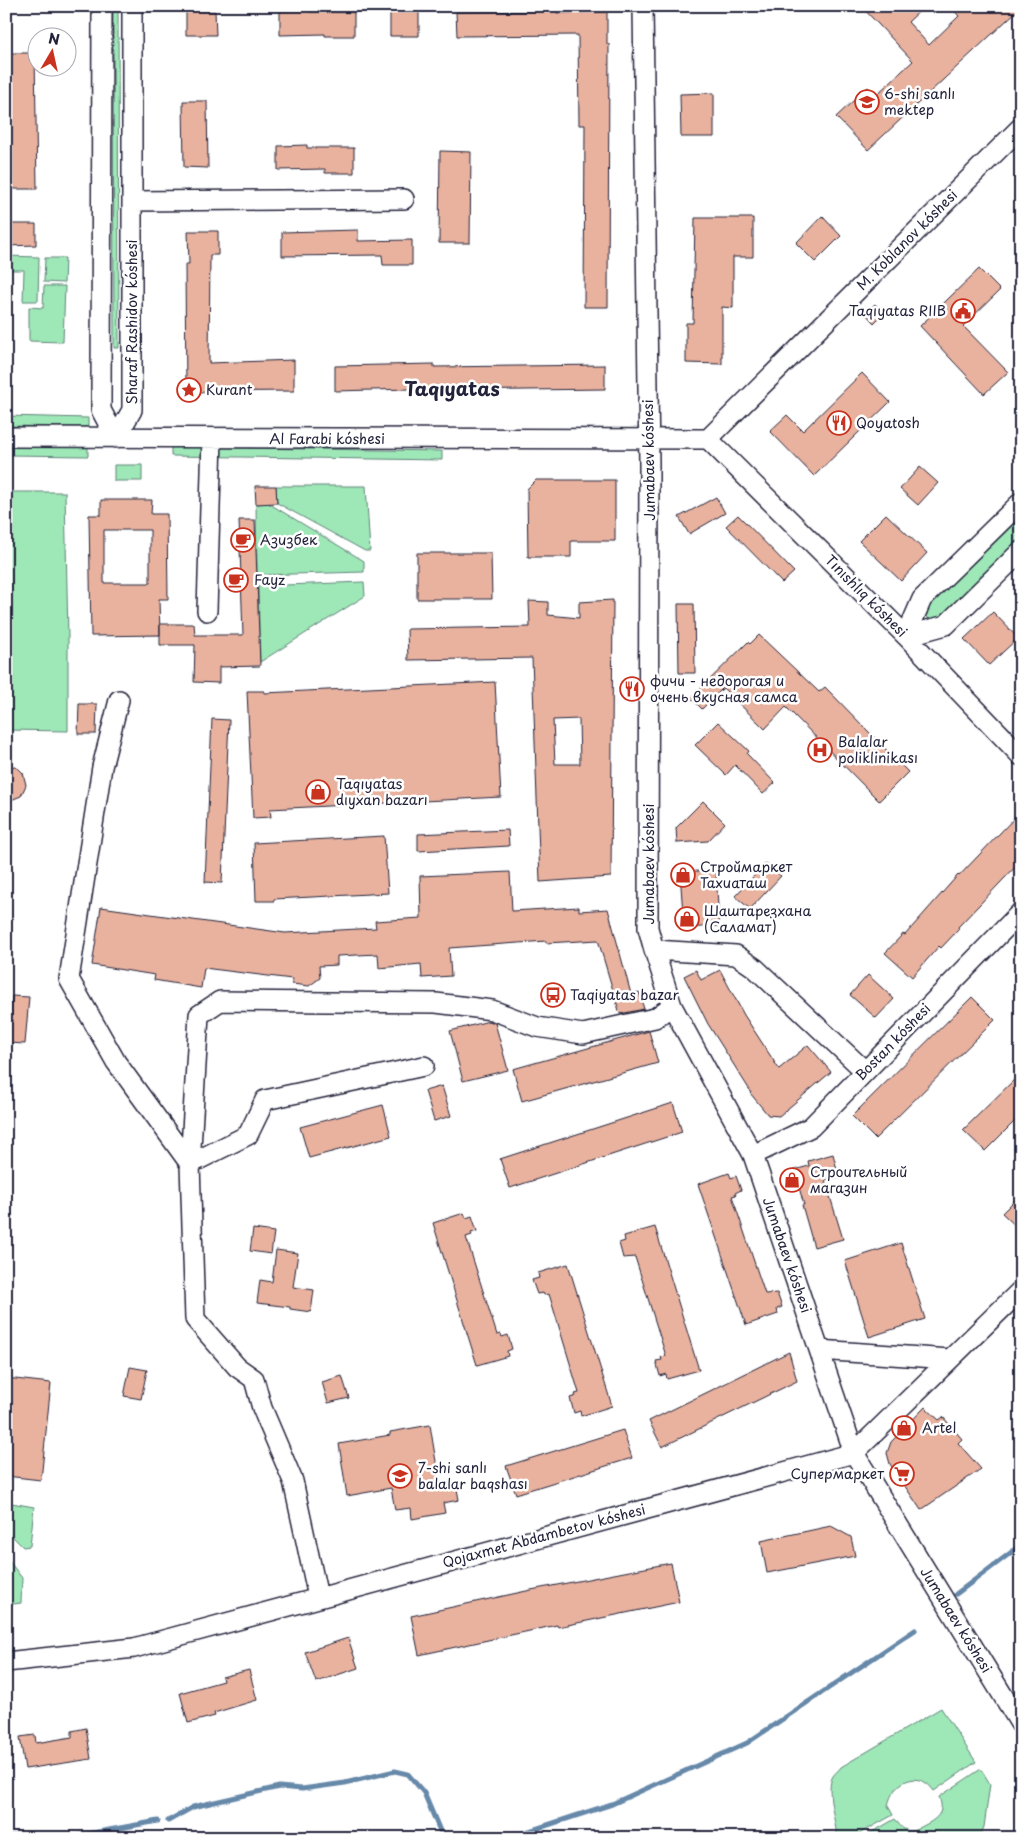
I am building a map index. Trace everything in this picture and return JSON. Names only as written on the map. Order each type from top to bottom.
[{"type":"street","points":[[102,6],[101,410],[116,438]]},
{"type":"street","name":"Sharaf Rashidov kóshesi","points":[[116,438],[132,410],[132,6]]},
{"type":"street","name":"Jumabaev kóshesi","points":[[643,6],[648,440],[648,928],[672,1006],[753,1155],[854,1453],[1021,1725]]},
{"type":"street","name":"M. Koblanov kóshesi","points":[[708,439],[1018,134]]},
{"type":"street","points":[[132,201],[404,199]]},
{"type":"street","name":"Al Farabi kóshesi","points":[[6,437],[708,439]]},
{"type":"street","points":[[208,611],[212,438]]},
{"type":"street","name":"Tınıshlıq kóshesi","points":[[708,439],[906,636],[1021,756]]},
{"type":"street","points":[[906,636],[922,599],[1021,502]]},
{"type":"street","points":[[906,636],[946,625],[1021,551]]},
{"type":"street","points":[[119,700],[102,767],[69,979],[116,1062],[190,1164]]},
{"type":"street","name":"Bostan kóshesi","points":[[753,1155],[810,1127],[1021,912]]},
{"type":"street","points":[[654,950],[736,954],[755,968],[865,1071]]},
{"type":"street","points":[[318,1597],[294,1481],[262,1408],[254,1379],[237,1367],[195,1319],[190,1164],[199,1015],[220,1001],[436,1003],[492,1010],[537,1027],[583,1034],[655,1018],[672,1006]]},
{"type":"street","points":[[190,1164],[248,1135],[266,1100],[424,1066]]},
{"type":"street","name":"Qojaxmet Abdambetov kóshesi","points":[[6,1662],[134,1648],[854,1453],[1021,1290]]},
{"type":"street","points":[[819,1350],[950,1358]]},
{"type":"green space","points":[[113,6],[118,6],[119,348],[114,348]]},
{"type":"green space","points":[[6,256],[39,257],[38,301],[23,301],[24,270],[6,270]]},
{"type":"green space","points":[[45,258],[65,258],[64,283],[44,282]]},
{"type":"green space","points":[[44,286],[65,286],[63,342],[29,341],[29,307],[43,308]]},
{"type":"green space","points":[[6,416],[88,418],[88,427],[6,426]]},
{"type":"green space","points":[[6,445],[88,447],[88,456],[6,455]]},
{"type":"green space","points":[[171,447],[442,451],[442,460],[171,456]]},
{"type":"green space","points":[[114,465],[142,465],[142,481],[114,481]]},
{"type":"green space","points":[[276,486],[366,486],[370,551],[365,551],[277,503]]},
{"type":"green space","points":[[6,492],[65,492],[68,731],[6,730]]},
{"type":"green space","points":[[268,503],[364,561],[364,572],[257,575],[256,504]]},
{"type":"green space","points":[[1021,515],[1021,537],[938,620],[928,619],[926,609]]},
{"type":"green space","points":[[364,582],[365,596],[260,662],[258,586]]},
{"type":"green space","points":[[6,1502],[34,1507],[30,1546],[23,1547],[6,1530]]},
{"type":"green space","points":[[6,1557],[22,1578],[21,1603],[6,1605]]},
{"type":"green space","points":[[941,1708],[976,1762],[934,1791],[921,1780],[913,1779],[906,1781],[895,1790],[890,1798],[888,1806],[893,1815],[852,1838],[837,1838],[830,1797],[831,1782],[834,1775],[841,1767]]},
{"type":"green space","points":[[981,1769],[990,1784],[984,1827],[979,1838],[862,1838],[895,1819],[903,1828],[910,1831],[931,1822],[940,1812],[941,1803],[939,1797]]},
{"type":"building","points":[[861,6],[925,6],[908,22],[929,45],[959,16],[950,6],[1021,7],[868,150],[836,117],[868,87],[876,95],[913,61]]},
{"type":"building","points":[[310,10],[310,12],[354,12],[354,36],[325,36],[325,34],[280,35],[280,11]]},
{"type":"building","points":[[186,11],[215,11],[216,35],[186,35]]},
{"type":"building","points":[[557,11],[557,13],[607,12],[607,44],[609,44],[608,307],[584,307],[585,125],[579,125],[578,35],[457,36],[456,12]]},
{"type":"building","points":[[390,12],[419,12],[419,36],[390,36]]},
{"type":"building","points":[[6,53],[28,53],[28,78],[35,78],[37,189],[7,189]]},
{"type":"building","points":[[714,93],[714,137],[681,137],[680,94]]},
{"type":"building","points":[[183,101],[207,101],[208,168],[184,167]]},
{"type":"building","points":[[307,145],[307,148],[354,148],[354,173],[325,173],[325,169],[278,170],[278,146]]},
{"type":"building","points":[[440,151],[471,152],[470,243],[439,243]]},
{"type":"building","points":[[822,216],[841,236],[815,262],[796,243]]},
{"type":"building","points":[[695,218],[753,218],[753,257],[733,257],[733,308],[722,307],[722,364],[686,363],[686,323],[693,323]]},
{"type":"building","points":[[6,224],[36,224],[36,245],[6,246]]},
{"type":"building","points":[[358,230],[358,241],[412,240],[412,265],[383,265],[382,255],[282,256],[282,232]]},
{"type":"building","points":[[188,231],[218,231],[218,255],[210,255],[209,363],[294,360],[294,391],[186,392],[185,264],[189,264]]},
{"type":"building","points":[[979,269],[1000,290],[963,326],[1008,372],[984,394],[920,326]]},
{"type":"building","points":[[875,304],[884,313],[874,323],[865,313]]},
{"type":"building","points":[[434,364],[434,367],[605,365],[605,389],[447,391],[447,388],[335,391],[335,366]]},
{"type":"building","name":"Qoyatosh","points":[[862,373],[890,402],[814,476],[770,431],[787,415],[803,431]]},
{"type":"building","points":[[920,467],[938,483],[918,505],[900,489]]},
{"type":"building","points":[[536,480],[615,480],[615,541],[571,541],[571,557],[528,557],[527,489]]},
{"type":"building","points":[[255,486],[276,486],[277,503],[256,504]]},
{"type":"building","points":[[716,497],[725,513],[689,534],[679,517]]},
{"type":"building","points":[[101,500],[152,500],[151,514],[167,514],[168,599],[159,599],[160,635],[91,636],[89,515],[101,515]],"holes":[[[104,530],[150,530],[150,583],[104,583]]]},
{"type":"building","points":[[886,514],[927,553],[901,581],[859,541]]},
{"type":"building","points":[[738,515],[794,572],[782,583],[726,526]]},
{"type":"building","points":[[239,520],[255,520],[260,666],[219,667],[219,683],[194,682],[195,645],[160,645],[160,624],[194,624],[195,635],[243,635]]},
{"type":"building","points":[[417,553],[491,553],[492,599],[417,599]]},
{"type":"building","points":[[613,600],[611,877],[540,882],[532,658],[408,660],[407,629],[530,627],[529,601],[548,602],[548,615],[579,618],[579,602]],"holes":[[[579,719],[580,764],[555,764],[553,720]]]},
{"type":"building","points":[[678,604],[694,604],[695,673],[679,673]]},
{"type":"building","points":[[993,612],[1018,638],[989,665],[964,639]]},
{"type":"building","points":[[759,635],[819,692],[825,687],[908,772],[879,801],[786,707],[765,729],[723,688],[702,709],[691,698],[748,642],[750,644]]},
{"type":"building","points":[[495,682],[501,797],[270,809],[271,817],[253,818],[247,691],[264,691],[264,693]]},
{"type":"building","points":[[79,704],[97,704],[96,734],[78,734]]},
{"type":"building","points":[[212,719],[229,720],[222,883],[205,882]]},
{"type":"building","points":[[718,722],[749,751],[747,754],[775,783],[763,794],[735,765],[726,775],[695,745]]},
{"type":"building","points":[[6,763],[23,773],[26,785],[21,796],[6,802]]},
{"type":"building","points":[[703,801],[725,823],[708,841],[677,843],[676,828]]},
{"type":"building","points":[[1021,811],[1021,861],[958,927],[959,929],[941,948],[939,946],[912,977],[885,953],[903,934],[905,935],[958,875]]},
{"type":"building","points":[[508,830],[509,846],[418,851],[418,834]]},
{"type":"building","points":[[384,836],[388,893],[256,901],[254,843]]},
{"type":"building","points":[[766,863],[781,876],[750,909],[735,896]]},
{"type":"building","points":[[716,870],[719,926],[684,928],[680,872]]},
{"type":"building","points":[[510,872],[512,911],[579,907],[579,911],[608,909],[631,994],[639,992],[644,1009],[620,1014],[598,940],[546,943],[546,941],[449,948],[451,976],[422,978],[421,964],[379,968],[378,954],[337,956],[337,965],[319,966],[320,978],[309,986],[292,984],[292,979],[204,968],[201,988],[154,980],[155,975],[92,965],[101,907],[285,933],[376,928],[375,921],[421,918],[420,876]]},
{"type":"building","points":[[696,970],[701,980],[720,970],[744,1015],[779,1069],[808,1045],[831,1072],[779,1116],[768,1115],[750,1093],[708,1024],[684,976]]},
{"type":"building","points":[[868,975],[894,999],[876,1018],[850,995]]},
{"type":"building","points":[[12,996],[29,997],[25,1044],[9,1043]]},
{"type":"building","points":[[972,997],[995,1020],[875,1139],[852,1116]]},
{"type":"building","points":[[489,1021],[495,1023],[508,1070],[463,1081],[450,1031]]},
{"type":"building","points":[[649,1031],[658,1063],[522,1101],[513,1069]]},
{"type":"building","points":[[1021,1073],[1021,1115],[985,1151],[963,1130]]},
{"type":"building","points":[[442,1086],[451,1116],[434,1121],[425,1091]]},
{"type":"building","points":[[673,1103],[682,1132],[510,1188],[500,1159]]},
{"type":"building","points":[[383,1105],[391,1136],[309,1158],[300,1127]]},
{"type":"building","points":[[833,1154],[839,1177],[825,1180],[843,1239],[814,1247],[794,1170],[809,1166],[808,1161]]},
{"type":"building","points":[[729,1173],[731,1178],[736,1176],[741,1190],[732,1196],[765,1294],[777,1293],[782,1307],[777,1309],[778,1314],[746,1325],[698,1184]]},
{"type":"building","points":[[1021,1194],[1021,1231],[1002,1213]]},
{"type":"building","points":[[464,1213],[466,1218],[472,1216],[477,1231],[466,1237],[497,1335],[501,1334],[502,1337],[508,1335],[512,1349],[507,1351],[508,1356],[477,1365],[433,1223]]},
{"type":"building","points":[[655,1227],[699,1370],[667,1379],[666,1374],[660,1376],[656,1361],[662,1360],[661,1357],[666,1356],[635,1257],[623,1258],[619,1243],[625,1241],[624,1236]]},
{"type":"building","points":[[253,1229],[274,1232],[271,1254],[250,1251]]},
{"type":"building","points":[[901,1243],[925,1319],[869,1337],[845,1261]]},
{"type":"building","points":[[276,1250],[298,1253],[293,1287],[314,1290],[311,1312],[257,1303],[260,1280],[272,1282]]},
{"type":"building","points":[[568,1264],[612,1406],[581,1416],[580,1411],[574,1413],[570,1398],[579,1393],[549,1294],[537,1294],[532,1280],[539,1278],[538,1273]]},
{"type":"building","points":[[789,1352],[797,1381],[662,1447],[649,1421]]},
{"type":"building","points":[[130,1367],[147,1370],[141,1399],[124,1396]]},
{"type":"building","points":[[342,1376],[349,1398],[328,1403],[322,1382]]},
{"type":"building","points":[[6,1378],[51,1383],[41,1480],[6,1476],[6,1439],[9,1415],[6,1415]]},
{"type":"building","points":[[925,1407],[939,1420],[943,1417],[962,1439],[958,1443],[981,1469],[921,1510],[890,1464],[887,1453],[891,1442]]},
{"type":"building","points":[[430,1425],[440,1486],[456,1483],[459,1500],[443,1503],[445,1513],[412,1519],[411,1508],[395,1510],[391,1488],[347,1496],[339,1444],[390,1435],[390,1432]]},
{"type":"building","points":[[623,1430],[632,1458],[516,1494],[506,1466]]},
{"type":"building","points":[[831,1526],[851,1537],[855,1556],[767,1573],[761,1541]]},
{"type":"building","points":[[671,1563],[679,1602],[558,1627],[557,1625],[419,1655],[411,1616],[531,1590]]},
{"type":"building","points":[[348,1638],[358,1668],[316,1682],[305,1652]]},
{"type":"building","points":[[249,1670],[257,1700],[214,1713],[215,1716],[188,1723],[180,1693],[223,1681],[222,1677]]},
{"type":"building","points":[[86,1728],[91,1759],[25,1769],[20,1737],[35,1735],[36,1743],[72,1737],[72,1731]]},
{"type":"waterway","points":[[956,1594],[1021,1545]]},
{"type":"waterway","points":[[508,1838],[612,1804],[747,1743],[915,1630]]},
{"type":"waterway","points":[[168,1821],[193,1807],[279,1787],[302,1789],[345,1783],[395,1771],[408,1774],[424,1793],[443,1838]]},
{"type":"waterway","points":[[56,1838],[158,1821]]},
{"type":"waterway","points":[[6,1837],[28,1838]]},
{"type":"place","name":"6-shi sanlı mektep","points":[[867,102]]},
{"type":"place","name":"Taqıyatas RIIB","points":[[963,311]]},
{"type":"place","name":"Kurant","points":[[189,390]]},
{"type":"place","name":"Qoyatosh","points":[[839,423]]},
{"type":"place","name":"Азизбек","points":[[243,540]]},
{"type":"place","name":"Fayz","points":[[236,580]]},
{"type":"place","name":"фичи - недорогая и очень вкусная самса","points":[[632,689]]},
{"type":"place","name":"Balalar poliklinikası","points":[[820,750]]},
{"type":"place","name":"Taqıyatas dıyxan bazarı","points":[[318,792]]},
{"type":"place","name":"Строймаркет Тахиаташ","points":[[683,875]]},
{"type":"place","name":"Шаштарезхана (Саламат)","points":[[687,919]]},
{"type":"place","name":"Taqiyatas bazar","points":[[553,995]]},
{"type":"place","name":"Строительный магазин","points":[[792,1180]]},
{"type":"place","name":"Artel","points":[[904,1428]]},
{"type":"place","name":"Супермаркет","points":[[902,1474]]},
{"type":"place","name":"7-shi sanlı balalar baqshası","points":[[400,1476]]},
{"type":"district","name":"Taqıyatas","points":[[452,389]]}]
